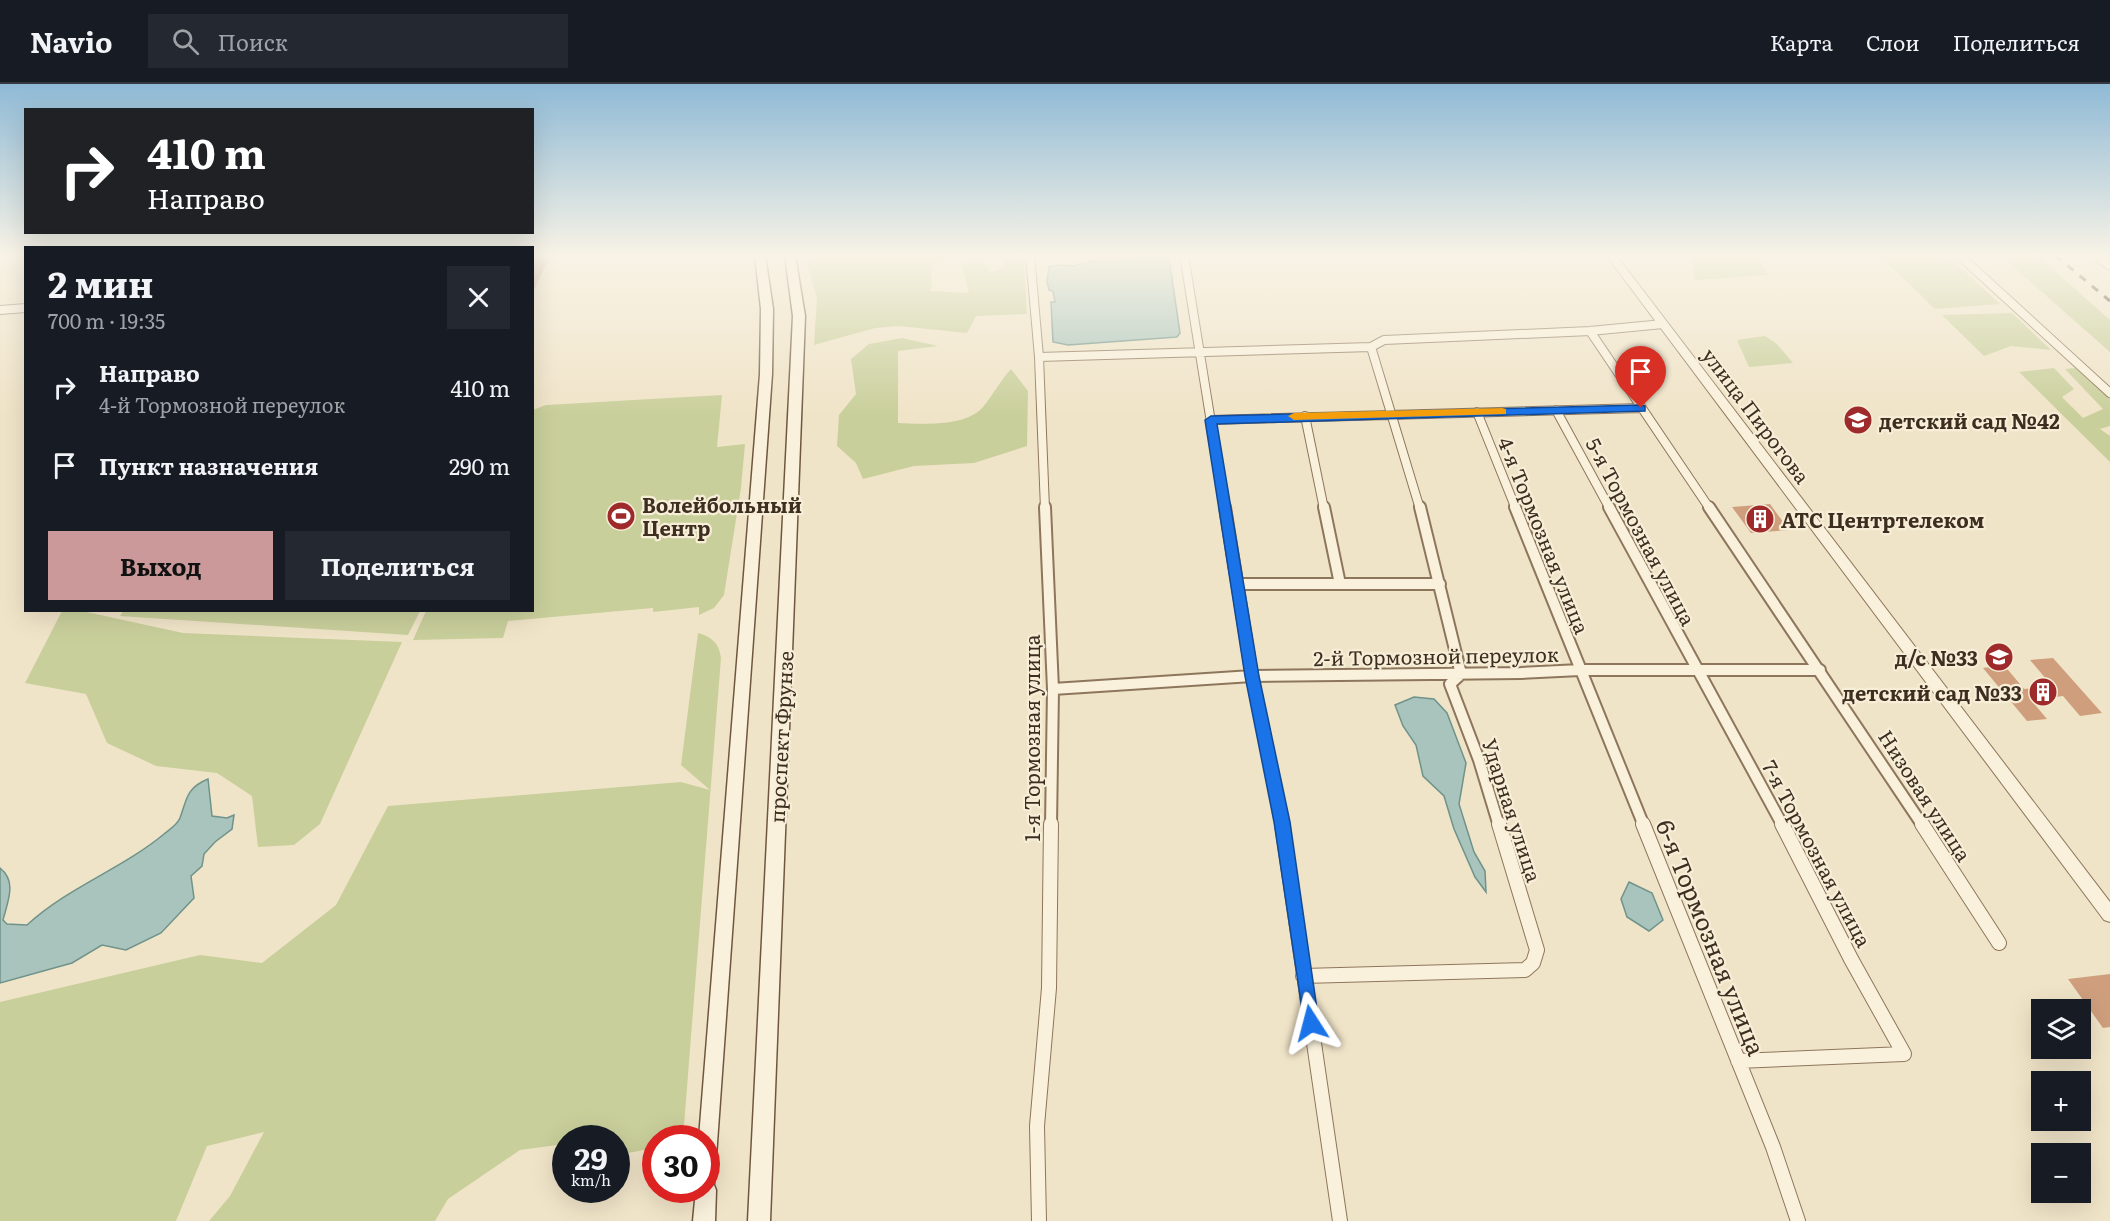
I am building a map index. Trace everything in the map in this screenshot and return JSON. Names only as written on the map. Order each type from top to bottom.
[{"type":"main road","name":"проспект Фрунзе","points":[[710,1125],[766,374],[768,308]]},
{"type":"main road","name":"проспект Фрунзе","points":[[759,1221],[798,308]]},
{"type":"main road","points":[[704,1221],[705,1203]]},
{"type":"street","points":[[0,310],[24,308]]},
{"type":"street","name":"1-я Тормозная улица","points":[[1035,308],[1039,357],[1053,689],[1049,988],[1037,1126],[1039,1221]]},
{"type":"street","points":[[1192,308],[1252,676],[1282,822],[1340,1221]]},
{"type":"street","name":"улица Пирогова","points":[[1652,308],[2110,915]]},
{"type":"street","points":[[2017,308],[2110,393]]},
{"type":"street","points":[[1039,357],[1371,347],[1384,340],[1590,331],[1664,324]]},
{"type":"street","points":[[1590,331],[1820,670]]},
{"type":"street","points":[[1371,347],[1394,414],[1440,584],[1461,674]]},
{"type":"street","points":[[1211,420],[1641,408]]},
{"type":"street","name":"5-я Тормозная улица","points":[[1556,410],[1696,670]]},
{"type":"street","name":"4-я Тормозная улица","points":[[1478,412],[1580,670]]},
{"type":"street","points":[[1305,416],[1340,584]]},
{"type":"street","points":[[1238,584],[1440,584]]},
{"type":"street","name":"2-й Тормозной переулок","points":[[1053,689],[1252,676],[1461,674],[1580,670],[1820,670]]},
{"type":"street","name":"6-я Тормозная улица","points":[[1580,670],[1773,1147],[1798,1221]]},
{"type":"street","name":"7-я Тормозная улица","points":[[1696,670],[1765,791],[1851,959],[1904,1054],[1738,1061]]},
{"type":"street","name":"Низовая улица","points":[[1820,670],[1999,943]]},
{"type":"street","name":"Ударная улица","points":[[1303,976],[1525,970],[1533,963],[1537,950],[1479,760],[1450,684],[1461,674]]},
{"type":"green space","points":[[816,308],[1027,308],[1027,314],[976,316],[967,333],[899,326],[875,328],[814,345]]},
{"type":"green space","points":[[2060,308],[2097,308],[2110,320],[2110,352]]},
{"type":"green space","points":[[2012,313],[2051,350],[2011,346],[1984,356],[1942,315]]},
{"type":"green space","points":[[1765,336],[1777,344],[1793,363],[1749,367],[1737,340]]},
{"type":"green space","points":[[902,338],[938,346],[898,351],[898,423],[943,423],[966,418],[983,407],[1011,369],[1028,391],[1027,446],[974,463],[914,466],[863,479],[856,463],[837,446],[839,415],[856,394],[851,359],[869,344]]},
{"type":"green space","points":[[2054,368],[2074,389],[2062,397],[2083,418],[2103,409],[2065,369],[2076,368],[2110,399],[2110,426],[2100,429],[2110,436],[2110,462],[2019,372]]},
{"type":"green space","name":"Волейбольный Центр","points":[[722,395],[717,447],[745,444],[741,488],[724,595],[714,608],[699,615],[699,607],[653,612],[653,608],[508,621],[503,638],[413,640],[426,612],[534,612],[534,410],[546,405]]},
{"type":"green space","points":[[61,612],[87,612],[183,633],[402,642],[320,824],[294,845],[258,847],[252,796],[217,773],[156,766],[107,743],[86,694],[25,683]]},
{"type":"green space","points":[[123,612],[420,612],[408,635],[120,616]]},
{"type":"green space","points":[[698,633],[714,641],[719,648],[721,658],[684,1125],[642,1125],[642,1150],[630,1153],[630,1125],[552,1125],[552,1146],[520,1150],[448,1199],[435,1221],[209,1221],[230,1196],[264,1132],[207,1146],[176,1221],[0,1221],[0,1002],[200,955],[262,963],[336,905],[388,806],[681,782],[710,790],[681,765]]},
{"type":"water","points":[[1051,308],[1176,308],[1180,333],[1177,337],[1068,345],[1053,342]]},
{"type":"water","points":[[1414,697],[1434,699],[1447,713],[1466,763],[1459,804],[1474,852],[1485,871],[1486,892],[1475,877],[1454,829],[1444,796],[1423,776],[1416,745],[1403,726],[1395,705]]},
{"type":"water","points":[[208,779],[212,816],[227,818],[234,815],[232,829],[204,854],[202,866],[191,876],[194,898],[161,933],[126,950],[102,945],[72,963],[0,983],[0,868],[10,885],[3,920],[7,924],[27,925],[60,900],[131,858],[171,829],[179,820],[191,790]]},
{"type":"water","points":[[1629,882],[1652,893],[1663,920],[1649,931],[1627,917],[1621,899]]},
{"type":"building","name":"АТС Центртелеком","points":[[1770,504],[1789,530],[1751,533],[1732,507]]},
{"type":"building","name":"детский сад №33","points":[[2053,658],[2102,713],[2080,716],[2063,696],[2031,700],[2047,719],[2027,721],[1983,668],[2004,665],[2024,689],[2052,686],[2030,660]]},
{"type":"building","points":[[2110,974],[2110,1027],[2103,1028],[2091,1011],[2091,999],[2082,999],[2068,979]]},
{"type":"slow traffic","points":[[1294,416],[1502,411]]},
{"type":"place","name":"детский сад №42","points":[[1858,420]]},
{"type":"place","name":"Волейбольный Центр","points":[[621,516]]},
{"type":"place","name":"АТС Центртелеком","points":[[1760,519]]},
{"type":"place","name":"д/с №33","points":[[1999,657]]},
{"type":"place","name":"детский сад №33","points":[[2043,692]]},
{"type":"route","points":[[1311,1023],[1282,822],[1252,676],[1211,420],[1641,408]]}]
